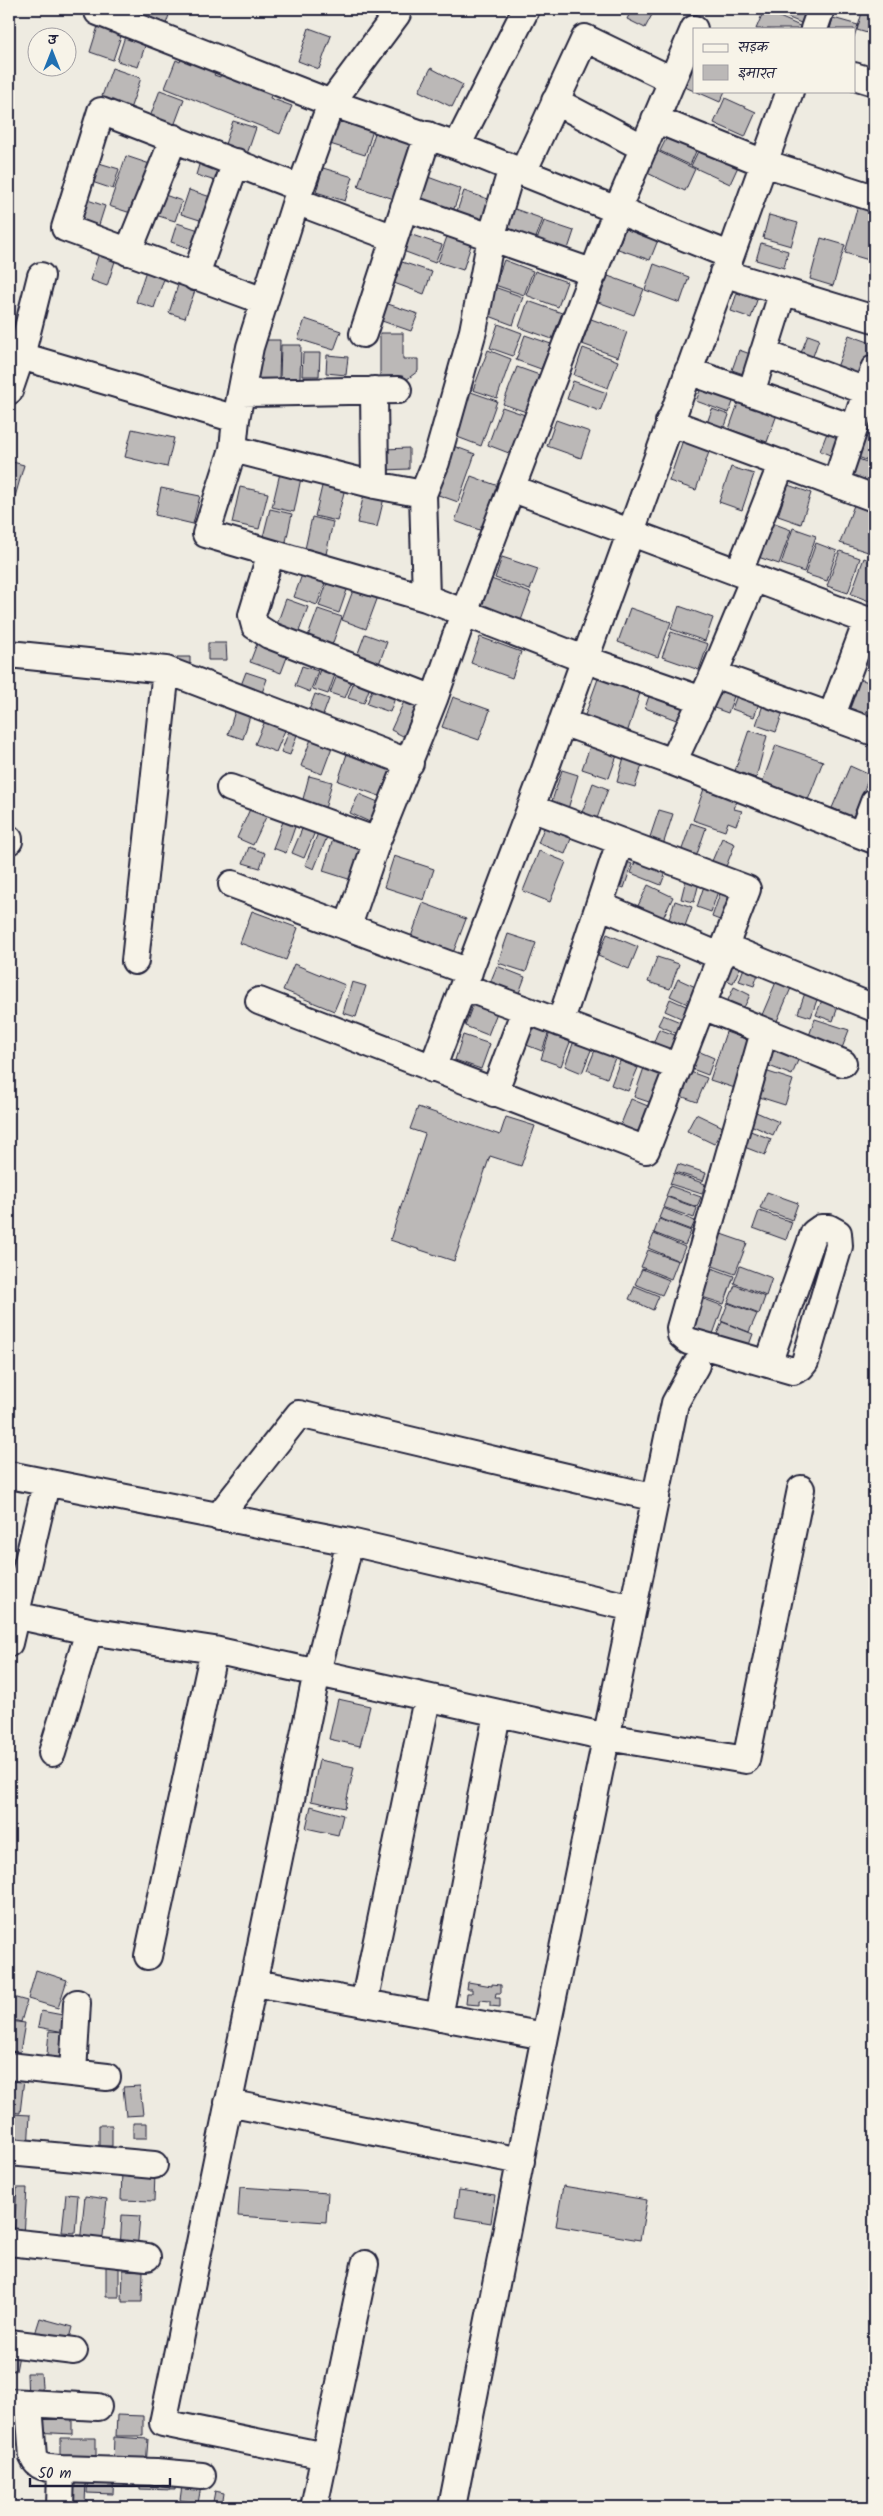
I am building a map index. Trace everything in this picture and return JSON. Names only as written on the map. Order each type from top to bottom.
[{"type":"street","points":[[457,146],[526,9]]},
{"type":"street","points":[[694,28],[703,9]]},
{"type":"street","points":[[814,28],[821,9]]},
{"type":"street","points":[[98,12],[331,103],[457,146],[617,210],[783,291],[872,311]]},
{"type":"street","points":[[397,14],[331,103],[298,194],[250,347],[236,419],[233,449],[206,534],[426,598],[584,659],[702,700]]},
{"type":"street","points":[[348,926],[377,841],[410,763],[464,613],[617,210],[693,31]]},
{"type":"street","points":[[426,598],[423,494],[436,462],[473,331],[491,238],[518,170],[556,101],[585,38],[672,80]]},
{"type":"street","points":[[856,77],[874,82]]},
{"type":"street","points":[[432,1069],[562,722],[790,92]]},
{"type":"street","points":[[556,101],[644,148]]},
{"type":"street","points":[[264,301],[65,228],[101,110],[236,162],[298,194],[394,238]]},
{"type":"street","points":[[655,119],[764,163],[874,198]]},
{"type":"street","points":[[363,334],[428,135]]},
{"type":"street","points":[[128,252],[174,138]]},
{"type":"street","points":[[195,276],[236,162]]},
{"type":"street","points":[[404,207],[594,273]]},
{"type":"street","points":[[9,391],[41,276]]},
{"type":"street","points":[[750,393],[783,291]]},
{"type":"street","points":[[764,352],[870,380],[836,483]]},
{"type":"street","points":[[20,356],[236,419]]},
{"type":"street","points":[[688,372],[853,428]]},
{"type":"street","points":[[242,393],[386,390],[375,485]]},
{"type":"street","points":[[669,422],[874,498]]},
{"type":"street","points":[[233,449],[375,485],[423,494]]},
{"type":"street","points":[[673,762],[714,674],[782,463]]},
{"type":"street","points":[[511,488],[871,622],[832,715]]},
{"type":"street","points":[[271,553],[252,615],[255,626],[269,635],[434,699]]},
{"type":"street","points":[[9,654],[166,670],[410,763]]},
{"type":"street","points":[[135,961],[166,670]]},
{"type":"street","points":[[714,674],[832,715],[874,732]]},
{"type":"street","points":[[562,722],[673,762],[868,837],[874,802]]},
{"type":"street","points":[[230,788],[377,841]]},
{"type":"street","points":[[259,1002],[646,1150],[724,952],[746,890],[530,808]]},
{"type":"street","points":[[560,1023],[620,842]]},
{"type":"street","points":[[232,884],[348,926],[466,980],[525,1010],[678,1067]]},
{"type":"street","points":[[599,905],[874,1008]]},
{"type":"street","points":[[703,1006],[843,1063]]},
{"type":"street","points":[[494,1093],[525,1010]]},
{"type":"street","points":[[764,1032],[680,1328],[681,1335],[688,1341],[768,1364],[793,1371],[801,1367],[805,1362],[839,1246],[838,1233],[829,1228],[821,1228],[814,1233],[768,1364]]},
{"type":"street","points":[[452,2507],[545,2036],[675,1403],[696,1365]]},
{"type":"street","points":[[218,1517],[299,1414],[656,1498]]},
{"type":"street","points":[[9,1475],[46,1484],[350,1542],[633,1608]]},
{"type":"street","points":[[9,1643],[46,1484]]},
{"type":"street","points":[[15,1615],[89,1631],[214,1650],[607,1737],[746,1760],[801,1489]]},
{"type":"street","points":[[325,2456],[163,2422],[228,2103],[255,1983],[317,1672],[350,1542]]},
{"type":"street","points":[[52,1753],[89,1631]]},
{"type":"street","points":[[148,1956],[214,1650]]},
{"type":"street","points":[[364,2003],[427,1698]]},
{"type":"street","points":[[439,2017],[497,1714]]},
{"type":"street","points":[[255,1983],[545,2036]]},
{"type":"street","points":[[73,2073],[77,2003]]},
{"type":"street","points":[[9,2066],[107,2077]]},
{"type":"street","points":[[228,2103],[521,2161]]},
{"type":"street","points":[[9,2152],[154,2165]]},
{"type":"street","points":[[9,2242],[147,2257]]},
{"type":"street","points":[[314,2507],[365,2264]]},
{"type":"street","points":[[9,2343],[74,2351]]},
{"type":"street","points":[[98,2407],[19,2403],[36,2464],[61,2469],[156,2472],[202,2476]]},
{"type":"street","points":[[60,2507],[61,2469]]},
{"type":"building","points":[[143,9],[171,9],[166,24],[141,16]]},
{"type":"building","points":[[632,9],[655,9],[645,28],[627,19]]},
{"type":"building","points":[[768,9],[807,9],[801,23]]},
{"type":"building","points":[[863,9],[874,9],[874,35],[857,30]]},
{"type":"building","points":[[764,10],[802,27],[802,28],[756,28]]},
{"type":"building","points":[[833,18],[858,25],[856,31],[856,28],[830,28]]},
{"type":"building","points":[[99,23],[123,30],[113,60],[90,52]]},
{"type":"building","points":[[309,28],[331,36],[319,69],[298,61]]},
{"type":"building","points":[[126,33],[147,40],[138,67],[117,61]]},
{"type":"building","points":[[182,56],[217,70],[214,75],[220,77],[222,71],[273,91],[270,98],[292,106],[280,134],[165,88],[176,60],[180,62]]},
{"type":"building","points":[[112,68],[141,78],[130,109],[101,99]]},
{"type":"building","points":[[431,68],[463,85],[452,107],[419,91]]},
{"type":"building","points":[[693,69],[693,91],[685,87]]},
{"type":"building","points":[[160,90],[184,99],[174,126],[150,117]]},
{"type":"building","points":[[697,92],[725,92],[720,102]]},
{"type":"building","points":[[725,98],[756,112],[745,137],[714,123]]},
{"type":"building","points":[[338,120],[373,130],[365,155],[330,144]]},
{"type":"building","points":[[233,121],[256,128],[247,154],[224,147]]},
{"type":"building","points":[[671,129],[700,142],[690,165],[660,151]]},
{"type":"building","points":[[375,133],[414,145],[397,200],[358,187]]},
{"type":"building","points":[[702,143],[741,160],[730,184],[691,166]]},
{"type":"building","points":[[651,148],[695,169],[685,191],[641,170]]},
{"type":"building","points":[[126,156],[150,164],[134,214],[109,206]]},
{"type":"building","points":[[201,158],[227,167],[222,183],[196,175]]},
{"type":"building","points":[[99,163],[119,169],[113,189],[92,182]]},
{"type":"building","points":[[323,168],[353,177],[345,201],[316,192]]},
{"type":"building","points":[[428,177],[461,189],[452,214],[418,203]]},
{"type":"building","points":[[189,190],[214,198],[206,222],[181,214]]},
{"type":"building","points":[[464,191],[494,201],[485,228],[455,217]]},
{"type":"building","points":[[159,193],[182,201],[175,221],[152,214]]},
{"type":"building","points":[[82,198],[105,206],[98,228],[74,221]]},
{"type":"building","points":[[858,205],[874,209],[874,242],[869,260],[845,253]]},
{"type":"building","points":[[512,208],[543,219],[534,243],[503,232]]},
{"type":"building","points":[[769,215],[798,223],[791,246],[763,238]]},
{"type":"building","points":[[544,221],[574,231],[566,255],[535,245]]},
{"type":"building","points":[[177,223],[202,231],[195,250],[171,242]]},
{"type":"building","points":[[625,228],[658,240],[650,260],[618,249]]},
{"type":"building","points":[[449,231],[473,239],[463,270],[438,262]]},
{"type":"building","points":[[409,234],[442,245],[435,263],[403,251]]},
{"type":"building","points":[[821,238],[845,245],[833,286],[810,279]]},
{"type":"building","points":[[761,243],[788,251],[784,268],[756,260]]},
{"type":"building","points":[[100,250],[117,255],[107,286],[90,280]]},
{"type":"building","points":[[504,260],[533,271],[524,295],[495,285]]},
{"type":"building","points":[[402,262],[432,272],[424,294],[394,283]]},
{"type":"building","points":[[654,264],[689,277],[680,303],[645,290]]},
{"type":"building","points":[[147,267],[166,273],[154,308],[136,302]]},
{"type":"building","points":[[535,271],[567,282],[558,307],[526,295]]},
{"type":"building","points":[[608,276],[644,289],[634,315],[598,302]]},
{"type":"building","points":[[179,282],[196,288],[185,318],[169,313]]},
{"type":"building","points":[[494,287],[523,297],[513,325],[484,314]]},
{"type":"building","points":[[737,293],[757,300],[751,318],[731,311]]},
{"type":"building","points":[[528,301],[562,313],[552,339],[519,327]]},
{"type":"building","points":[[385,303],[418,314],[411,331],[379,320]]},
{"type":"building","points":[[305,319],[341,331],[334,350],[298,339]]},
{"type":"building","points":[[591,319],[627,332],[618,357],[582,344]]},
{"type":"building","points":[[498,324],[522,333],[513,356],[490,348]]},
{"type":"building","points":[[380,333],[403,333],[403,359],[418,359],[418,371],[402,383],[380,384]]},
{"type":"building","points":[[525,335],[551,344],[541,369],[516,360]]},
{"type":"building","points":[[808,335],[819,339],[811,362],[799,358]]},
{"type":"building","points":[[849,335],[874,344],[862,380],[836,370]]},
{"type":"building","points":[[256,340],[280,340],[279,380],[255,380]]},
{"type":"building","points":[[281,345],[301,345],[300,378],[280,378]]},
{"type":"building","points":[[583,348],[618,361],[608,388],[574,375]]},
{"type":"building","points":[[488,350],[511,359],[497,398],[473,390]]},
{"type":"building","points":[[739,350],[759,357],[752,377],[732,370]]},
{"type":"building","points":[[303,353],[320,353],[319,376],[302,376]]},
{"type":"building","points":[[327,355],[348,357],[346,375],[326,373]]},
{"type":"building","points":[[517,367],[545,377],[532,414],[503,404]]},
{"type":"building","points":[[573,381],[607,393],[600,411],[567,399]]},
{"type":"building","points":[[701,388],[734,399],[729,413],[696,401]]},
{"type":"building","points":[[468,391],[497,401],[481,446],[452,435]]},
{"type":"building","points":[[741,395],[779,409],[767,442],[729,429]]},
{"type":"building","points":[[502,407],[528,416],[514,455],[488,445]]},
{"type":"building","points":[[712,409],[729,415],[723,432],[706,426]]},
{"type":"building","points":[[863,413],[874,417],[874,435],[857,429]]},
{"type":"building","points":[[556,420],[590,432],[581,458],[547,446]]},
{"type":"building","points":[[132,429],[174,438],[167,467],[125,457]]},
{"type":"building","points":[[827,433],[842,438],[835,457],[820,451]]},
{"type":"building","points":[[857,434],[874,440],[874,463],[850,454]]},
{"type":"building","points":[[683,440],[710,449],[696,490],[669,481]]},
{"type":"building","points":[[448,444],[475,454],[458,502],[430,492]]},
{"type":"building","points":[[409,448],[409,469],[385,470],[384,449]]},
{"type":"building","points":[[856,458],[874,465],[865,489],[847,482]]},
{"type":"building","points":[[9,461],[24,465],[9,518]]},
{"type":"building","points":[[731,467],[754,474],[742,510],[719,502]]},
{"type":"building","points":[[280,473],[301,478],[294,512],[272,507]]},
{"type":"building","points":[[471,476],[501,487],[485,532],[455,521]]},
{"type":"building","points":[[323,482],[345,488],[337,521],[315,516]]},
{"type":"building","points":[[788,485],[811,493],[801,524],[778,516]]},
{"type":"building","points":[[240,487],[268,493],[259,529],[232,523]]},
{"type":"building","points":[[161,488],[200,496],[193,524],[155,515]]},
{"type":"building","points":[[364,494],[384,498],[377,527],[357,523]]},
{"type":"building","points":[[854,505],[874,512],[874,533],[868,552],[840,543]]},
{"type":"building","points":[[270,509],[292,514],[285,546],[262,541]]},
{"type":"building","points":[[312,517],[333,522],[326,554],[305,549]]},
{"type":"building","points":[[767,521],[791,530],[779,564],[755,556]]},
{"type":"building","points":[[793,528],[816,536],[804,572],[781,564]]},
{"type":"building","points":[[816,543],[837,551],[827,581],[805,574]]},
{"type":"building","points":[[840,551],[860,558],[848,593],[827,586]]},
{"type":"building","points":[[502,557],[538,569],[530,590],[495,578]]},
{"type":"building","points":[[864,558],[874,562],[872,602],[851,594]]},
{"type":"building","points":[[304,569],[327,578],[317,605],[294,597]]},
{"type":"building","points":[[491,579],[531,593],[519,626],[479,612]]},
{"type":"building","points":[[328,580],[348,587],[339,613],[319,606]]},
{"type":"building","points":[[355,585],[379,594],[366,629],[342,620]]},
{"type":"building","points":[[286,599],[308,607],[298,634],[276,627]]},
{"type":"building","points":[[679,606],[713,618],[705,641],[671,629]]},
{"type":"building","points":[[630,608],[671,622],[658,657],[618,642]]},
{"type":"building","points":[[318,609],[342,617],[331,648],[307,639]]},
{"type":"building","points":[[671,632],[708,644],[699,670],[662,657]]},
{"type":"building","points":[[365,634],[387,642],[376,672],[354,664]]},
{"type":"building","points":[[480,637],[521,652],[512,678],[471,663]]},
{"type":"building","points":[[258,641],[289,652],[281,673],[250,662]]},
{"type":"building","points":[[208,643],[226,643],[227,660],[208,660]]},
{"type":"building","points":[[865,645],[874,648],[874,664],[860,659]]},
{"type":"building","points":[[177,657],[190,657],[190,664],[177,663]]},
{"type":"building","points":[[302,666],[318,671],[310,692],[295,686]]},
{"type":"building","points":[[321,667],[336,672],[328,694],[313,689]]},
{"type":"building","points":[[339,670],[354,675],[345,698],[330,693]]},
{"type":"building","points":[[246,672],[267,679],[259,701],[238,693]]},
{"type":"building","points":[[599,676],[641,690],[627,733],[584,718]]},
{"type":"building","points":[[716,677],[738,685],[728,713],[706,705]]},
{"type":"building","points":[[854,677],[874,684],[874,691],[864,719],[841,711]]},
{"type":"building","points":[[355,678],[371,684],[364,703],[348,698]]},
{"type":"building","points":[[374,684],[397,692],[390,712],[367,704]]},
{"type":"building","points":[[740,687],[762,695],[754,717],[732,709]]},
{"type":"building","points":[[651,690],[685,703],[679,721],[645,708]]},
{"type":"building","points":[[315,694],[329,699],[322,718],[308,713]]},
{"type":"building","points":[[407,695],[426,703],[409,739],[391,730]]},
{"type":"building","points":[[453,697],[490,710],[479,740],[442,727]]},
{"type":"building","points":[[764,702],[784,709],[776,732],[756,725]]},
{"type":"building","points":[[874,702],[874,722],[867,719]]},
{"type":"building","points":[[237,704],[252,709],[243,739],[228,734]]},
{"type":"building","points":[[268,714],[288,723],[276,752],[255,744]]},
{"type":"building","points":[[292,723],[300,726],[290,755],[281,752]]},
{"type":"building","points":[[749,730],[767,736],[756,778],[735,771]]},
{"type":"building","points":[[314,731],[335,739],[322,774],[301,766]]},
{"type":"building","points":[[593,738],[620,747],[609,778],[582,769]]},
{"type":"building","points":[[9,742],[12,742],[10,768],[9,768]]},
{"type":"building","points":[[776,745],[823,761],[808,800],[762,783]]},
{"type":"building","points":[[626,750],[645,756],[635,787],[617,782]]},
{"type":"building","points":[[348,751],[396,768],[385,798],[338,781]]},
{"type":"building","points":[[850,766],[870,775],[853,817],[832,808]]},
{"type":"building","points":[[562,770],[578,775],[568,809],[551,804]]},
{"type":"building","points":[[309,776],[332,782],[325,809],[302,803]]},
{"type":"building","points":[[593,783],[608,789],[596,821],[581,815]]},
{"type":"building","points":[[706,783],[739,795],[734,809],[742,811],[736,825],[728,822],[725,831],[693,820]]},
{"type":"building","points":[[359,794],[383,804],[374,824],[350,813]]},
{"type":"building","points":[[250,809],[266,817],[253,845],[237,838]]},
{"type":"building","points":[[659,810],[673,814],[662,848],[648,843]]},
{"type":"building","points":[[284,819],[296,824],[286,853],[273,848]]},
{"type":"building","points":[[547,820],[574,831],[565,854],[538,843]]},
{"type":"building","points":[[305,822],[317,827],[304,858],[292,853]]},
{"type":"building","points":[[691,823],[706,828],[694,863],[679,858]]},
{"type":"building","points":[[318,833],[327,837],[314,869],[305,865]]},
{"type":"building","points":[[722,838],[735,844],[723,874],[709,868]]},
{"type":"building","points":[[333,839],[369,850],[358,882],[323,871]]},
{"type":"building","points":[[249,847],[265,853],[260,868],[243,863]]},
{"type":"building","points":[[539,851],[566,862],[550,902],[523,891]]},
{"type":"building","points":[[638,854],[668,866],[661,885],[631,873]]},
{"type":"building","points":[[394,856],[434,869],[424,900],[384,887]]},
{"type":"building","points":[[619,859],[632,864],[624,888],[611,883]]},
{"type":"building","points":[[687,875],[700,879],[694,902],[681,899]]},
{"type":"building","points":[[706,880],[720,885],[711,912],[697,907]]},
{"type":"building","points":[[648,885],[673,897],[660,924],[635,912]]},
{"type":"building","points":[[722,888],[741,894],[730,924],[712,917]]},
{"type":"building","points":[[675,901],[692,907],[682,934],[666,929]]},
{"type":"building","points":[[423,903],[466,919],[453,953],[411,937]]},
{"type":"building","points":[[252,911],[298,928],[286,960],[240,943]]},
{"type":"building","points":[[508,934],[536,943],[526,972],[498,963]]},
{"type":"building","points":[[607,934],[638,947],[629,969],[598,956]]},
{"type":"building","points":[[730,952],[744,959],[733,983],[718,976]]},
{"type":"building","points":[[657,957],[679,964],[670,989],[648,982]]},
{"type":"building","points":[[747,960],[761,965],[754,986],[739,981]]},
{"type":"building","points":[[294,964],[345,985],[334,1011],[283,990]]},
{"type":"building","points":[[497,966],[525,977],[519,993],[490,983]]},
{"type":"building","points":[[779,975],[794,981],[774,1028],[759,1022]]},
{"type":"building","points":[[678,979],[700,989],[692,1006],[670,996]]},
{"type":"building","points":[[352,982],[366,986],[356,1017],[343,1013]]},
{"type":"building","points":[[734,987],[750,995],[738,1020],[722,1013]]},
{"type":"building","points":[[806,990],[819,994],[811,1017],[798,1013]]},
{"type":"building","points":[[824,995],[840,1001],[833,1021],[816,1015]]},
{"type":"building","points":[[475,999],[499,1008],[488,1035],[465,1026]]},
{"type":"building","points":[[670,999],[695,1010],[690,1022],[665,1011]]},
{"type":"building","points":[[663,1015],[690,1026],[685,1037],[658,1025]]},
{"type":"building","points":[[526,1016],[551,1026],[542,1051],[516,1041]]},
{"type":"building","points":[[815,1019],[849,1030],[839,1056],[806,1044]]},
{"type":"building","points":[[551,1029],[572,1037],[561,1066],[541,1059]]},
{"type":"building","points":[[659,1029],[685,1039],[680,1054],[653,1044]]},
{"type":"building","points":[[726,1032],[751,1041],[735,1088],[710,1080]]},
{"type":"building","points":[[463,1035],[490,1044],[481,1069],[455,1060]]},
{"type":"building","points":[[575,1038],[593,1045],[582,1073],[565,1066]]},
{"type":"building","points":[[768,1040],[801,1053],[792,1075],[759,1062]]},
{"type":"building","points":[[597,1045],[617,1053],[607,1078],[587,1070]]},
{"type":"building","points":[[691,1048],[714,1058],[708,1075],[684,1066]]},
{"type":"building","points":[[647,1059],[671,1068],[658,1105],[634,1097]]},
{"type":"building","points":[[620,1061],[638,1068],[628,1091],[611,1085]]},
{"type":"building","points":[[685,1070],[707,1078],[697,1102],[675,1094]]},
{"type":"building","points":[[762,1070],[793,1080],[785,1105],[753,1095]]},
{"type":"building","points":[[631,1099],[655,1109],[643,1139],[619,1129]]},
{"type":"building","points":[[418,1107],[500,1135],[506,1117],[535,1126],[521,1166],[490,1156],[454,1261],[390,1240],[425,1134],[410,1129]]},
{"type":"building","points":[[749,1109],[779,1122],[773,1135],[744,1122]]},
{"type":"building","points":[[696,1114],[723,1127],[714,1144],[687,1131]]},
{"type":"building","points":[[740,1127],[771,1139],[765,1155],[734,1143]]},
{"type":"building","points":[[678,1164],[706,1173],[703,1181],[675,1172]]},
{"type":"building","points":[[674,1173],[705,1184],[702,1194],[670,1184]]},
{"type":"building","points":[[670,1186],[701,1197],[697,1207],[666,1196]]},
{"type":"building","points":[[767,1192],[798,1203],[792,1220],[760,1208]]},
{"type":"building","points":[[667,1197],[697,1208],[694,1218],[663,1207]]},
{"type":"building","points":[[663,1208],[695,1221],[691,1230],[659,1218]]},
{"type":"building","points":[[759,1211],[792,1222],[786,1240],[753,1228]]},
{"type":"building","points":[[659,1219],[691,1231],[685,1245],[654,1233]]},
{"type":"building","points":[[654,1234],[685,1247],[679,1261],[648,1248]]},
{"type":"building","points":[[721,1234],[747,1243],[735,1274],[710,1265]]},
{"type":"building","points":[[648,1250],[678,1261],[671,1279],[641,1267]]},
{"type":"building","points":[[706,1266],[734,1276],[724,1304],[696,1295]]},
{"type":"building","points":[[740,1266],[772,1278],[766,1296],[734,1283]]},
{"type":"building","points":[[642,1269],[669,1280],[662,1295],[635,1284]]},
{"type":"building","points":[[735,1285],[765,1297],[759,1314],[728,1302]]},
{"type":"building","points":[[635,1286],[659,1296],[653,1310],[629,1299]]},
{"type":"building","points":[[696,1296],[723,1306],[712,1337],[685,1328]]},
{"type":"building","points":[[728,1303],[757,1314],[749,1332],[721,1321]]},
{"type":"building","points":[[722,1322],[753,1334],[746,1353],[714,1341]]},
{"type":"building","points":[[338,1699],[370,1706],[360,1746],[329,1739]]},
{"type":"building","points":[[319,1760],[354,1767],[345,1808],[311,1801]]},
{"type":"building","points":[[311,1806],[343,1815],[338,1835],[306,1828]]},
{"type":"building","points":[[36,1970],[67,1980],[58,2008],[28,1999]]},
{"type":"building","points":[[468,1982],[492,1986],[492,1984],[501,1985],[501,1993],[496,1993],[495,1998],[500,1998],[500,2007],[490,2006],[490,2001],[480,2000],[480,2005],[466,2004],[467,1993],[472,1993],[472,1989],[467,1989]]},
{"type":"building","points":[[9,1996],[27,2001],[21,2022],[9,2019]]},
{"type":"building","points":[[41,2011],[68,2016],[64,2032],[38,2027]]},
{"type":"building","points":[[10,2021],[25,2023],[20,2052],[9,2051]]},
{"type":"building","points":[[49,2031],[67,2032],[64,2068],[46,2066]]},
{"type":"building","points":[[9,2077],[24,2079],[20,2113],[9,2112]]},
{"type":"building","points":[[140,2086],[143,2115],[126,2116],[123,2087]]},
{"type":"building","points":[[12,2114],[30,2115],[28,2150],[10,2149]]},
{"type":"building","points":[[133,2123],[147,2123],[147,2138],[133,2138]]},
{"type":"building","points":[[99,2125],[112,2125],[112,2146],[99,2146]]},
{"type":"building","points":[[122,2172],[155,2173],[154,2201],[121,2200]]},
{"type":"building","points":[[563,2186],[647,2200],[640,2240],[556,2226]]},
{"type":"building","points":[[240,2187],[328,2193],[326,2222],[238,2216]]},
{"type":"building","points":[[17,2188],[27,2188],[24,2236],[14,2235]]},
{"type":"building","points":[[459,2190],[495,2195],[491,2223],[455,2217]]},
{"type":"building","points":[[66,2194],[78,2195],[75,2233],[62,2232]]},
{"type":"building","points":[[85,2196],[107,2199],[102,2245],[80,2243]]},
{"type":"building","points":[[122,2215],[140,2216],[137,2251],[120,2249]]},
{"type":"building","points":[[106,2266],[119,2266],[119,2297],[106,2297]]},
{"type":"building","points":[[123,2270],[143,2271],[142,2302],[122,2302]]},
{"type":"building","points":[[40,2318],[73,2327],[68,2346],[34,2337]]},
{"type":"building","points":[[9,2353],[19,2355],[16,2371],[9,2370]]},
{"type":"building","points":[[27,2373],[41,2373],[43,2401],[28,2401]]},
{"type":"building","points":[[35,2409],[72,2410],[72,2434],[34,2432]]},
{"type":"building","points":[[117,2415],[143,2416],[143,2436],[116,2436]]},
{"type":"building","points":[[114,2437],[148,2439],[146,2466],[113,2464]]},
{"type":"building","points":[[61,2438],[96,2438],[96,2463],[61,2462]]},
{"type":"building","points":[[88,2472],[114,2473],[113,2494],[87,2493]]},
{"type":"building","points":[[140,2475],[176,2477],[175,2490],[140,2489]]},
{"type":"building","points":[[68,2478],[86,2479],[85,2505],[67,2504]]},
{"type":"building","points":[[183,2478],[202,2481],[198,2503],[180,2500]]},
{"type":"building","points":[[215,2491],[224,2493],[222,2507],[212,2507]]}]
